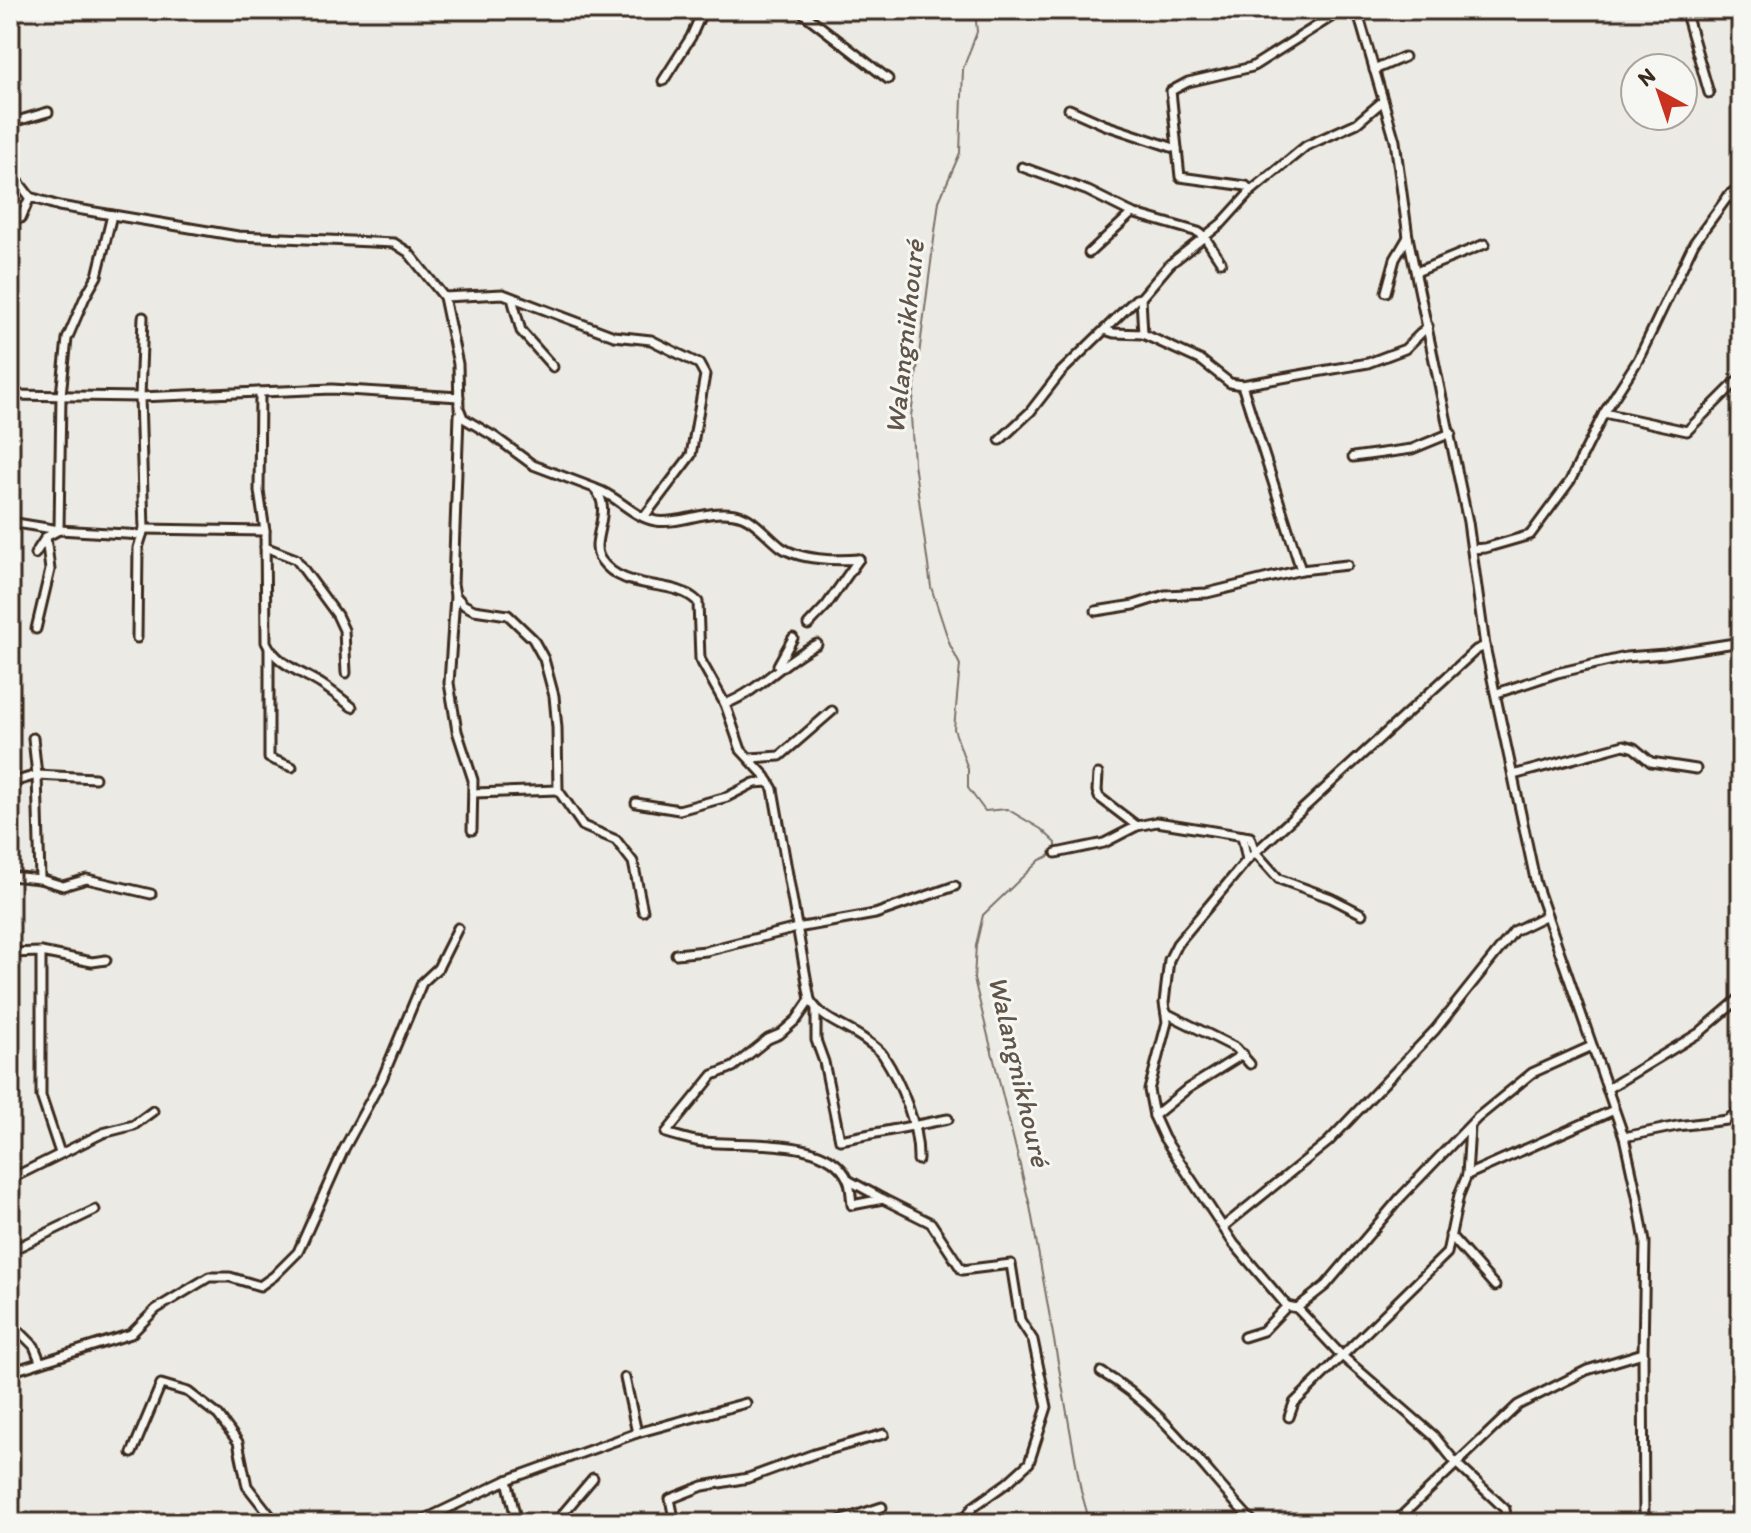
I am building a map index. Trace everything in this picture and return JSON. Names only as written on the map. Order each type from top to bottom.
[{"type":"street","points":[[663,81],[691,37],[703,10]]},
{"type":"street","points":[[799,10],[888,79]]},
{"type":"street","points":[[1251,191],[1246,186],[1180,177],[1171,91],[1188,82],[1252,67],[1342,10]]},
{"type":"street","points":[[1357,10],[1395,141],[1408,237],[1451,433],[1472,549],[1485,646],[1536,884],[1624,1137],[1645,1242],[1644,1523]]},
{"type":"street","points":[[1685,10],[1709,93]]},
{"type":"street","points":[[1374,70],[1404,57]]},
{"type":"street","points":[[1000,440],[1030,412],[1061,372],[1136,299],[1141,298],[1170,264],[1222,223],[1251,191],[1306,146],[1357,123],[1383,101]]},
{"type":"street","points":[[1069,109],[1105,125],[1177,149]]},
{"type":"street","points":[[10,123],[48,112]]},
{"type":"street","points":[[1022,167],[1088,191],[1132,213],[1198,232],[1221,262]]},
{"type":"street","points":[[10,171],[30,197],[59,206],[238,236],[394,243],[408,252],[444,297],[458,364],[459,397],[455,595],[449,683],[457,731],[473,780],[472,830]]},
{"type":"street","points":[[1472,549],[1530,535],[1570,481],[1604,413],[1638,360],[1694,243],[1729,195],[1741,186]]},
{"type":"street","points":[[1729,195],[1741,206]]},
{"type":"street","points":[[10,216],[21,218],[30,197]]},
{"type":"street","points":[[1089,253],[1132,213]]},
{"type":"street","points":[[59,530],[61,395],[67,339],[97,276],[112,215]]},
{"type":"street","points":[[1386,292],[1395,259],[1408,237]]},
{"type":"street","points":[[1416,272],[1485,244]]},
{"type":"street","points":[[444,297],[503,294],[614,336],[651,340],[699,364],[705,375],[691,455],[644,517]]},
{"type":"street","points":[[512,298],[521,331],[553,367]]},
{"type":"street","points":[[1141,298],[1143,334]]},
{"type":"street","points":[[137,638],[138,548],[143,532],[140,397],[143,317]]},
{"type":"street","points":[[1105,330],[1143,334],[1202,361],[1230,383],[1242,385],[1368,363],[1405,349],[1428,326]]},
{"type":"street","points":[[1604,413],[1687,431],[1741,377]]},
{"type":"street","points":[[1242,385],[1301,570]]},
{"type":"street","points":[[10,395],[140,397],[332,389],[459,397]]},
{"type":"street","points":[[260,392],[259,491],[265,531],[269,758],[292,767]]},
{"type":"street","points":[[459,408],[463,418],[533,465],[605,492],[636,515],[658,522],[696,514],[744,516],[784,549],[832,561],[859,559],[826,606],[808,625]]},
{"type":"street","points":[[1353,457],[1412,449],[1451,433]]},
{"type":"street","points":[[594,488],[600,494],[603,512],[597,545],[600,559],[617,575],[644,585],[691,595],[698,602],[700,659],[725,704],[741,750],[773,789],[810,1000],[825,1018],[882,1052],[919,1143],[918,1160]]},
{"type":"street","points":[[10,522],[59,530],[265,531]]},
{"type":"street","points":[[35,554],[46,537],[59,530]]},
{"type":"street","points":[[36,629],[50,570],[46,537]]},
{"type":"street","points":[[265,547],[296,559],[337,615],[344,630],[346,673]]},
{"type":"street","points":[[1096,611],[1134,605],[1165,595],[1207,593],[1301,570],[1347,565]]},
{"type":"street","points":[[455,595],[474,610],[508,615],[533,639],[544,659],[554,696],[558,790],[583,826],[616,840],[633,862],[643,911]]},
{"type":"street","points":[[775,671],[793,638]]},
{"type":"street","points":[[1497,693],[1557,673],[1626,657],[1741,642]]},
{"type":"street","points":[[725,704],[744,697],[796,654],[817,644]]},
{"type":"street","points":[[1485,646],[1476,650],[1255,852],[1177,944],[1169,960],[1164,1003],[1167,1022],[1149,1090],[1154,1116],[1164,1138],[1234,1244],[1287,1306],[1297,1308],[1342,1356],[1434,1436],[1456,1463],[1505,1509],[1506,1515],[1500,1523]]},
{"type":"street","points":[[269,649],[284,663],[323,685],[352,707]]},
{"type":"street","points":[[750,758],[780,756],[832,711]]},
{"type":"street","points":[[33,738],[40,879]]},
{"type":"street","points":[[1513,775],[1624,745],[1634,748],[1651,762],[1696,769]]},
{"type":"street","points":[[1098,774],[1099,797],[1137,826]]},
{"type":"street","points":[[10,783],[37,775],[95,778]]},
{"type":"street","points":[[636,803],[679,810],[727,797],[754,783],[769,782]]},
{"type":"street","points":[[474,793],[558,790]]},
{"type":"street","points":[[1056,853],[1104,843],[1137,826],[1157,822],[1250,837],[1255,852],[1279,879],[1331,898],[1362,914]]},
{"type":"street","points":[[1242,836],[1247,860]]},
{"type":"street","points":[[10,876],[40,879],[63,886],[87,879],[151,894]]},
{"type":"street","points":[[676,954],[706,951],[797,928],[875,914],[955,886]]},
{"type":"street","points":[[1223,1227],[1328,1142],[1435,1030],[1514,931],[1547,915]]},
{"type":"street","points":[[10,1372],[131,1334],[156,1309],[209,1277],[230,1277],[260,1286],[282,1268],[298,1252],[344,1149],[382,1079],[422,983],[438,968],[458,928]]},
{"type":"street","points":[[10,953],[41,952],[92,962],[106,960]]},
{"type":"street","points":[[41,952],[41,1096],[60,1153]]},
{"type":"street","points":[[1607,1089],[1699,1033],[1741,997]]},
{"type":"street","points":[[810,1000],[797,1019],[780,1034],[768,1039],[733,1067],[713,1075],[666,1133],[697,1141],[778,1144],[819,1155],[838,1167],[848,1180],[931,1223],[962,1270],[1011,1264],[1020,1320],[1033,1340],[1047,1407],[1029,1463],[973,1507],[962,1523]]},
{"type":"street","points":[[816,1009],[816,1040],[824,1062],[840,1140],[948,1119]]},
{"type":"street","points":[[1166,1013],[1236,1048],[1250,1064]]},
{"type":"street","points":[[1297,1308],[1326,1285],[1400,1198],[1477,1118],[1532,1073],[1592,1046]]},
{"type":"street","points":[[1154,1116],[1187,1089],[1243,1054]]},
{"type":"street","points":[[1624,1137],[1727,1120],[1741,1109]]},
{"type":"street","points":[[1467,1175],[1614,1110]]},
{"type":"street","points":[[10,1179],[103,1133],[134,1125],[153,1111]]},
{"type":"street","points":[[1289,1417],[1294,1403],[1447,1253],[1459,1195],[1467,1175],[1470,1127]]},
{"type":"street","points":[[848,1180],[852,1205],[883,1199]]},
{"type":"street","points":[[10,1251],[95,1210]]},
{"type":"street","points":[[1450,1235],[1495,1286]]},
{"type":"street","points":[[1244,1337],[1263,1331],[1287,1306]]},
{"type":"street","points":[[10,1322],[34,1346],[40,1361]]},
{"type":"street","points":[[1394,1523],[1518,1405],[1587,1370],[1643,1353]]},
{"type":"street","points":[[1101,1372],[1123,1384],[1149,1405],[1254,1523]]},
{"type":"street","points":[[625,1378],[637,1433]]},
{"type":"street","points":[[132,1453],[161,1384],[188,1392],[218,1415],[238,1442],[247,1486],[276,1523]]},
{"type":"street","points":[[417,1523],[507,1480],[637,1433],[746,1403]]},
{"type":"street","points":[[675,1523],[670,1499],[703,1486],[748,1478],[814,1454],[884,1434]]},
{"type":"street","points":[[555,1523],[593,1478]]},
{"type":"street","points":[[507,1480],[517,1523]]},
{"type":"street","points":[[833,1523],[882,1507]]},
{"type":"waterway","name":"Walangnikhouré","points":[[975,10],[977,32],[963,69],[960,153],[939,201],[911,416],[914,463],[931,587],[950,645],[960,665],[954,729],[968,769],[968,788],[985,811],[1007,809],[1041,829],[1056,843],[1056,853],[1040,860],[983,915],[976,945],[974,979],[1030,1206],[1081,1491],[1090,1523]]}]
